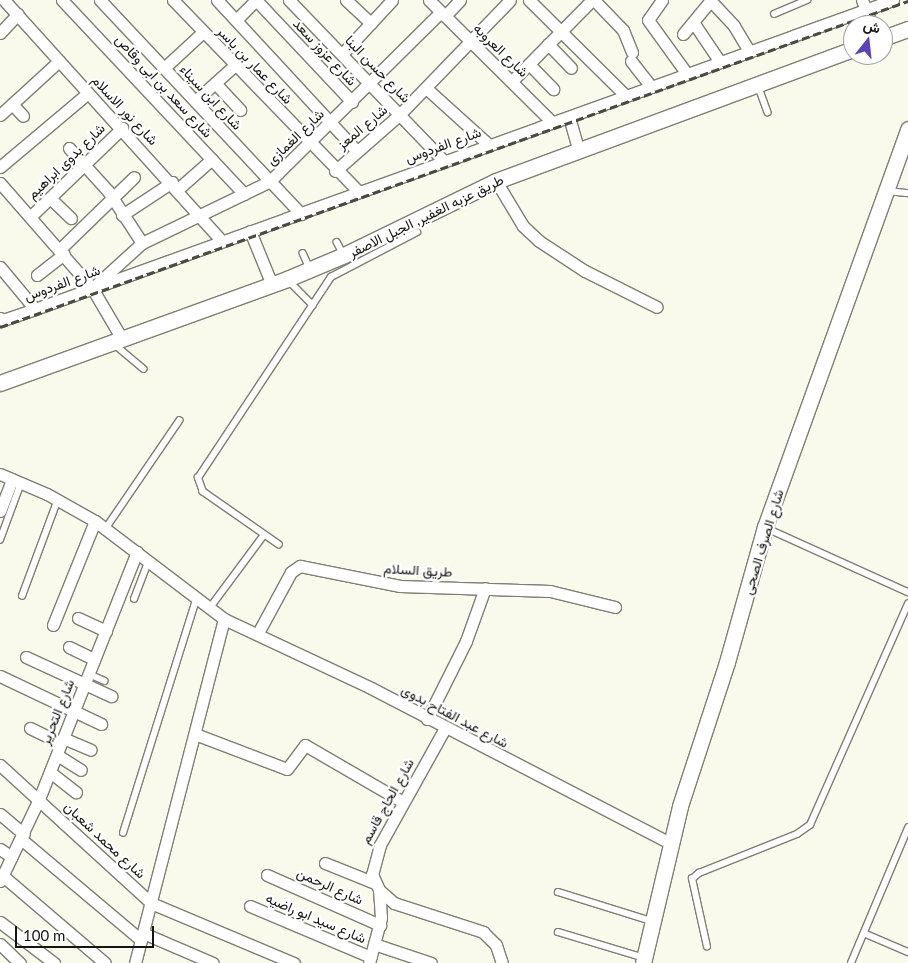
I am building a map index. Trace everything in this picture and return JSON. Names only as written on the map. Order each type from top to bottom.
[{"type":"street","name":"شارع نور الاسلام","points":[[4,0],[175,186],[222,241]]},
{"type":"street","name":"شارع سعد بن ابى وقاص","points":[[62,0],[244,194]]},
{"type":"street","name":"شارع ابن سيناء","points":[[100,0],[301,214]]},
{"type":"street","name":"شارع عمار بن ياسر","points":[[173,0],[334,171],[359,192]]},
{"type":"street","points":[[217,0],[357,151]]},
{"type":"street","points":[[236,20],[256,0]]},
{"type":"street","name":"شارع عزوز سعد","points":[[256,0],[352,102]]},
{"type":"street","name":"شارع حسن البنا","points":[[289,0],[372,83],[443,160]]},
{"type":"street","points":[[346,0],[371,23]]},
{"type":"street","points":[[343,53],[392,0]]},
{"type":"street","name":"شارع العروبه","points":[[429,0],[552,122]]},
{"type":"street","name":"شارع الغمازى","points":[[92,288],[142,243],[270,181],[443,14],[460,0]]},
{"type":"street","name":"شارع المعز","points":[[334,171],[400,114],[510,0]]},
{"type":"street","points":[[528,0],[562,30],[626,96]]},
{"type":"street","points":[[575,0],[583,9]]},
{"type":"street","points":[[512,81],[593,0],[623,30],[632,57],[651,87]]},
{"type":"street","points":[[662,0],[648,20],[687,74]]},
{"type":"street","points":[[683,34],[711,0],[734,26],[749,51]]},
{"type":"street","name":"شارع الفردوس","points":[[1,319],[35,309],[301,214],[443,160],[569,117],[749,51],[864,5],[893,0]]},
{"type":"street","points":[[0,33],[18,14]]},
{"type":"street","points":[[692,22],[720,62]]},
{"type":"street","points":[[893,34],[908,29]]},
{"type":"street","points":[[164,68],[203,32]]},
{"type":"street","points":[[548,44],[571,68]]},
{"type":"street","name":"طريق عزبه الغفير, الجبل الاصفر","points":[[0,383],[288,279],[344,255],[496,181],[578,148],[843,53]]},
{"type":"street","points":[[0,114],[59,61]]},
{"type":"street","points":[[529,64],[553,88]]},
{"type":"street","points":[[195,102],[235,65]]},
{"type":"street","points":[[215,83],[240,110]]},
{"type":"street","points":[[426,88],[488,144]]},
{"type":"street","points":[[0,167],[88,93]]},
{"type":"street","points":[[12,104],[23,116]]},
{"type":"street","points":[[569,117],[578,148]]},
{"type":"street","name":"شارع بدوى ابراهيم","points":[[31,216],[122,128]]},
{"type":"street","name":"شارع الصرف الصحى","points":[[643,960],[670,843],[765,527],[908,129]]},
{"type":"street","points":[[70,148],[108,191],[111,199],[142,243]]},
{"type":"street","points":[[122,215],[175,186],[212,158]]},
{"type":"street","points":[[37,275],[62,252],[134,177]]},
{"type":"street","points":[[496,181],[523,226],[540,242],[585,271],[657,307]]},
{"type":"street","points":[[0,183],[31,216],[92,288],[117,340]]},
{"type":"street","points":[[50,198],[71,218]]},
{"type":"street","points":[[250,231],[272,285]]},
{"type":"street","points":[[0,267],[35,309]]},
{"type":"street","name":"شارع عبد الفتاح بدوى","points":[[0,474],[58,499],[106,528],[196,600],[224,619],[258,633],[670,843]]},
{"type":"street","points":[[0,510],[17,481]]},
{"type":"street","points":[[53,624],[95,521]]},
{"type":"street","name":"شارع التحرير","points":[[1,879],[39,799],[137,552]]},
{"type":"street","name":"طريق السلام","points":[[258,633],[291,572],[300,566],[400,586],[550,591],[615,607]]},
{"type":"street","points":[[427,719],[463,647],[485,588]]},
{"type":"street","points":[[78,618],[106,630]]},
{"type":"street","points":[[135,963],[224,619]]},
{"type":"street","points":[[68,647],[94,660]]},
{"type":"street","points":[[26,658],[87,679],[111,696]]},
{"type":"street","points":[[0,676],[73,713],[101,724]]},
{"type":"street","points":[[30,728],[92,750]]},
{"type":"street","name":"شارع الحاج قاسم","points":[[370,960],[380,925],[382,909],[377,886],[374,856],[445,728]]},
{"type":"street","points":[[195,734],[287,769],[305,745],[403,802]]},
{"type":"street","points":[[57,755],[81,770]]},
{"type":"street","name":"شارع محمد شعبان","points":[[0,765],[151,903]]},
{"type":"street","points":[[50,772],[76,792]]},
{"type":"street","points":[[0,814],[22,836],[142,937],[212,963]]},
{"type":"street","points":[[0,849],[12,857]]},
{"type":"street","points":[[325,862],[377,886],[394,903],[483,932],[496,945],[502,963]]},
{"type":"street","name":"شارع الرحمن","points":[[267,875],[380,925]]},
{"type":"street","points":[[1,879],[104,963]]},
{"type":"street","points":[[151,903],[216,924],[294,963]]},
{"type":"street","name":"شارع سيد ابو راضيه","points":[[250,906],[370,960]]},
{"type":"street","points":[[0,922],[54,963]]},
{"type":"street","points":[[0,944],[20,963]]},
{"type":"street","points":[[374,944],[431,963]]},
{"type":"lane","points":[[774,14],[807,0]]},
{"type":"lane","points":[[757,84],[768,112]]},
{"type":"lane","points":[[887,191],[908,193]]},
{"type":"lane","points":[[279,545],[203,492],[198,478],[337,272],[417,232]]},
{"type":"lane","points":[[336,242],[344,255]]},
{"type":"lane","points":[[302,253],[310,270]]},
{"type":"lane","points":[[288,279],[313,305]]},
{"type":"lane","points":[[117,340],[144,369]]},
{"type":"lane","points":[[106,528],[179,422]]},
{"type":"lane","points":[[0,540],[17,481]]},
{"type":"lane","points":[[22,596],[58,499]]},
{"type":"lane","points":[[765,527],[908,592]]},
{"type":"lane","points":[[209,609],[264,534]]},
{"type":"lane","points":[[134,599],[148,562]]},
{"type":"lane","points":[[123,833],[196,600]]},
{"type":"lane","points":[[707,947],[692,879],[699,873],[797,834],[810,825],[908,604]]},
{"type":"lane","points":[[87,679],[105,681]]},
{"type":"lane","points":[[851,963],[908,828]]},
{"type":"lane","points":[[558,892],[652,921]]},
{"type":"lane","points":[[558,932],[643,960]]},
{"type":"lane","points":[[864,933],[908,952]]},
{"type":"railway","points":[[0,327],[908,1]]}]
